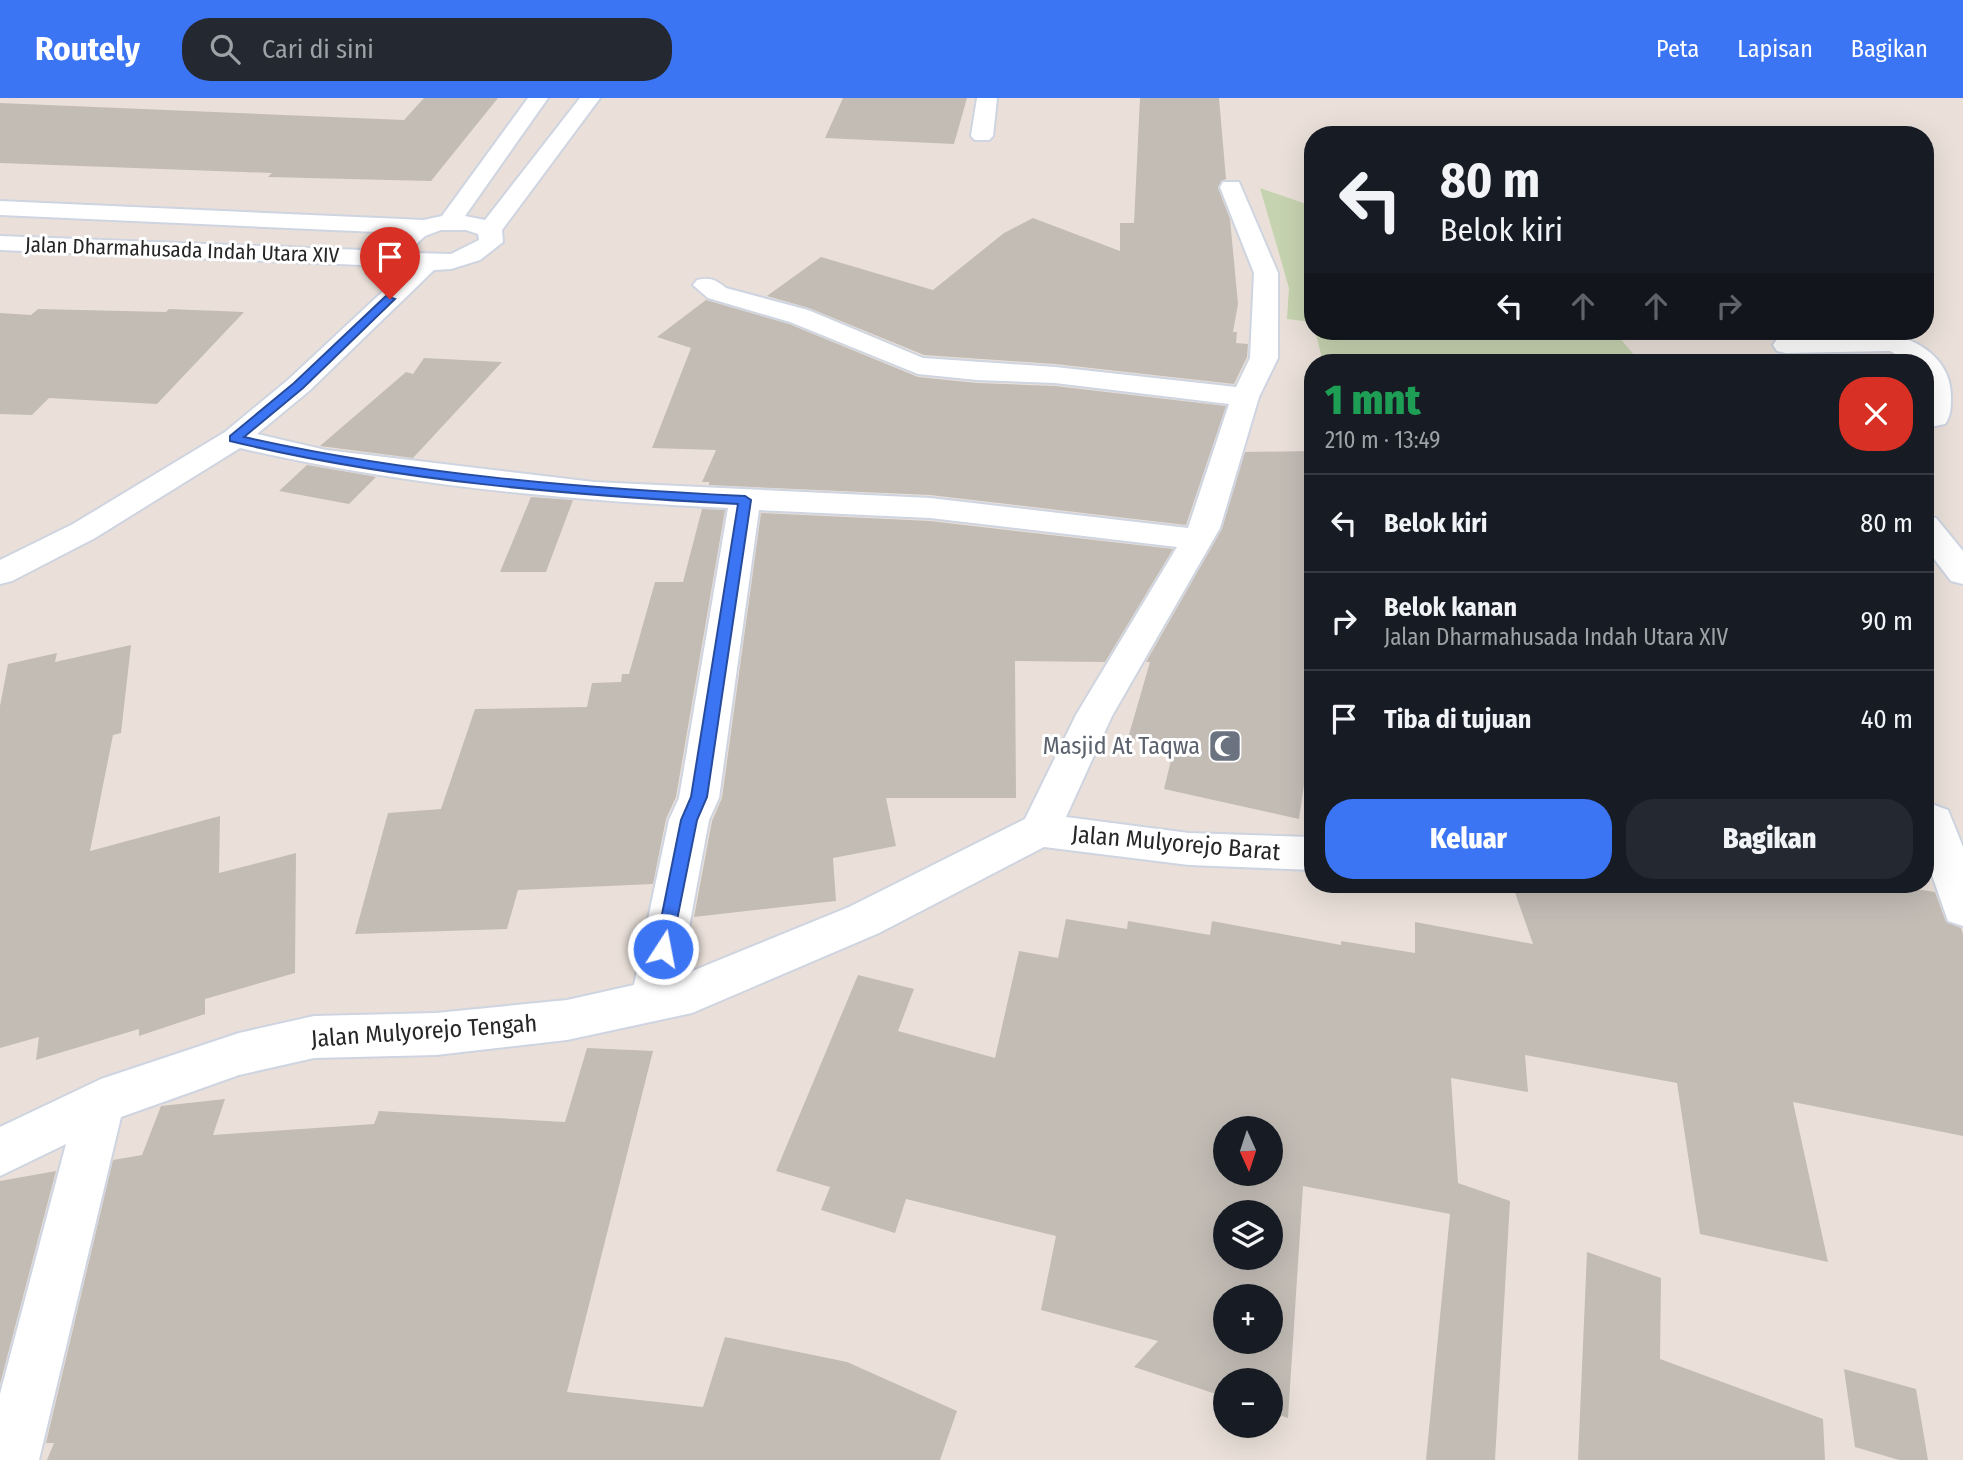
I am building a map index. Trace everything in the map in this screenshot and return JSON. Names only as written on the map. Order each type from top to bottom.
[{"type":"street","points":[[450,221],[538,98]]},
{"type":"street","points":[[0,573],[84,531],[235,438],[299,385],[416,261],[398,249],[406,237],[424,227],[450,221],[474,223],[490,230],[590,98]]},
{"type":"street","points":[[982,136],[986,98]]},
{"type":"street","points":[[1040,830],[1094,715],[1204,528],[1245,397],[1264,358],[1266,273],[1231,187]]},
{"type":"street","name":"Jalan Dharmahusada Indah Utara XIV","points":[[0,208],[424,227]]},
{"type":"street","name":"Jalan Dharmahusada Indah Utara XIV","points":[[0,243],[453,262],[478,254],[491,242],[490,230]]},
{"type":"street","points":[[706,285],[717,293],[799,316],[918,366],[977,372],[1055,375],[1245,397]]},
{"type":"street","points":[[1785,346],[1894,343],[1917,354]]},
{"type":"street","points":[[1934,370],[1938,398],[1934,418]]},
{"type":"street","points":[[235,438],[326,459],[594,492],[930,508],[1087,524],[1198,539]]},
{"type":"street","points":[[653,1001],[689,820],[701,785],[745,500]]},
{"type":"street","points":[[1934,536],[1963,573]]},
{"type":"street","points":[[1941,821],[1963,908]]},
{"type":"street","name":"Jalan Mulyorejo Tengah","points":[[0,1152],[101,1102],[239,1054],[314,1037],[436,1034],[567,1020],[692,993],[864,920],[1040,830]]},
{"type":"street","name":"Jalan Mulyorejo Barat","points":[[1040,830],[1189,849],[1304,854]]},
{"type":"street","points":[[11,1460],[101,1102]]},
{"type":"green space","points":[[1260,188],[1304,203],[1304,321],[1287,319],[1289,288]]},
{"type":"green space","points":[[1317,340],[1622,340],[1633,354],[1321,354]]},
{"type":"building","points":[[424,98],[498,98],[431,181],[268,177],[272,173],[0,163],[0,103],[404,120]]},
{"type":"building","points":[[843,98],[967,98],[954,144],[825,138]]},
{"type":"building","points":[[1140,98],[1219,98],[1226,179],[1221,181],[1218,188],[1230,219],[1238,304],[1233,332],[1237,332],[1236,343],[1248,344],[1247,357],[1234,384],[1055,364],[924,355],[809,308],[767,296],[821,257],[933,290],[1004,233],[1033,218],[1120,251],[1120,223],[1134,223]]},
{"type":"building","points":[[706,300],[789,324],[918,377],[977,383],[1055,386],[1226,406],[1186,525],[930,495],[709,485],[709,482],[702,482],[716,450],[652,448],[691,348],[657,337]]},
{"type":"building","points":[[38,309],[244,312],[157,404],[49,398],[32,415],[0,414],[0,313],[31,315]]},
{"type":"building","points":[[424,358],[502,362],[413,458],[320,446],[406,372],[413,374]]},
{"type":"building","points":[[1304,451],[1304,785],[1299,819],[1164,789],[1172,756],[1140,749],[1142,742],[1128,738],[1150,662],[1146,662],[1222,529],[1245,452]]},
{"type":"building","points":[[307,465],[376,477],[349,504],[279,491]]},
{"type":"building","points":[[531,497],[573,500],[546,572],[500,572]]},
{"type":"building","points":[[702,509],[725,510],[676,797],[666,819],[653,884],[518,890],[507,929],[355,934],[388,813],[441,809],[475,709],[587,707],[592,683],[621,682],[622,674],[629,674],[655,582],[683,582]]},
{"type":"building","points":[[761,513],[930,521],[1173,549],[1105,662],[1015,661],[1016,798],[886,798],[896,846],[833,858],[836,901],[694,917],[712,821],[722,798]]},
{"type":"building","points":[[131,645],[121,733],[113,735],[90,851],[220,816],[219,873],[296,853],[295,973],[205,999],[205,1014],[139,1036],[139,1029],[36,1060],[39,1037],[0,1048],[0,706],[8,664],[57,653],[55,662]]},
{"type":"building","points":[[1935,892],[1946,922],[1961,928],[1963,934],[1963,1136],[1793,1102],[1828,1262],[1700,1234],[1677,1083],[1525,1055],[1528,1092],[1451,1078],[1458,1183],[1510,1201],[1495,1460],[1426,1460],[1450,1214],[1303,1186],[1288,1418],[1283,1416],[1283,1368],[1213,1368],[1213,1393],[1134,1367],[1158,1341],[1041,1310],[1056,1236],[906,1199],[895,1233],[821,1210],[830,1187],[776,1171],[858,975],[914,989],[898,1031],[995,1058],[1019,951],[1058,958],[1066,919],[1127,929],[1128,921],[1210,935],[1212,921],[1341,945],[1341,941],[1415,953],[1415,922],[1533,944],[1515,893]]},
{"type":"building","points":[[587,1048],[653,1051],[567,1392],[703,1407],[725,1337],[847,1362],[957,1411],[940,1460],[47,1460],[54,1443],[46,1443],[113,1160],[142,1155],[161,1106],[225,1099],[213,1135],[374,1124],[379,1111],[565,1122]]},
{"type":"building","points":[[56,1171],[0,1384],[0,1181]]},
{"type":"building","points":[[1587,1252],[1661,1278],[1660,1359],[1823,1419],[1825,1460],[1578,1460]]},
{"type":"building","points":[[1844,1369],[1916,1389],[1928,1460],[1899,1460],[1855,1447]]},
{"type":"place","name":"Masjid At Taqwa","points":[[1225,746]]},
{"type":"route","points":[[390,299],[299,385],[235,438],[326,459],[594,492],[745,500],[699,797],[689,820],[663,949]]}]
